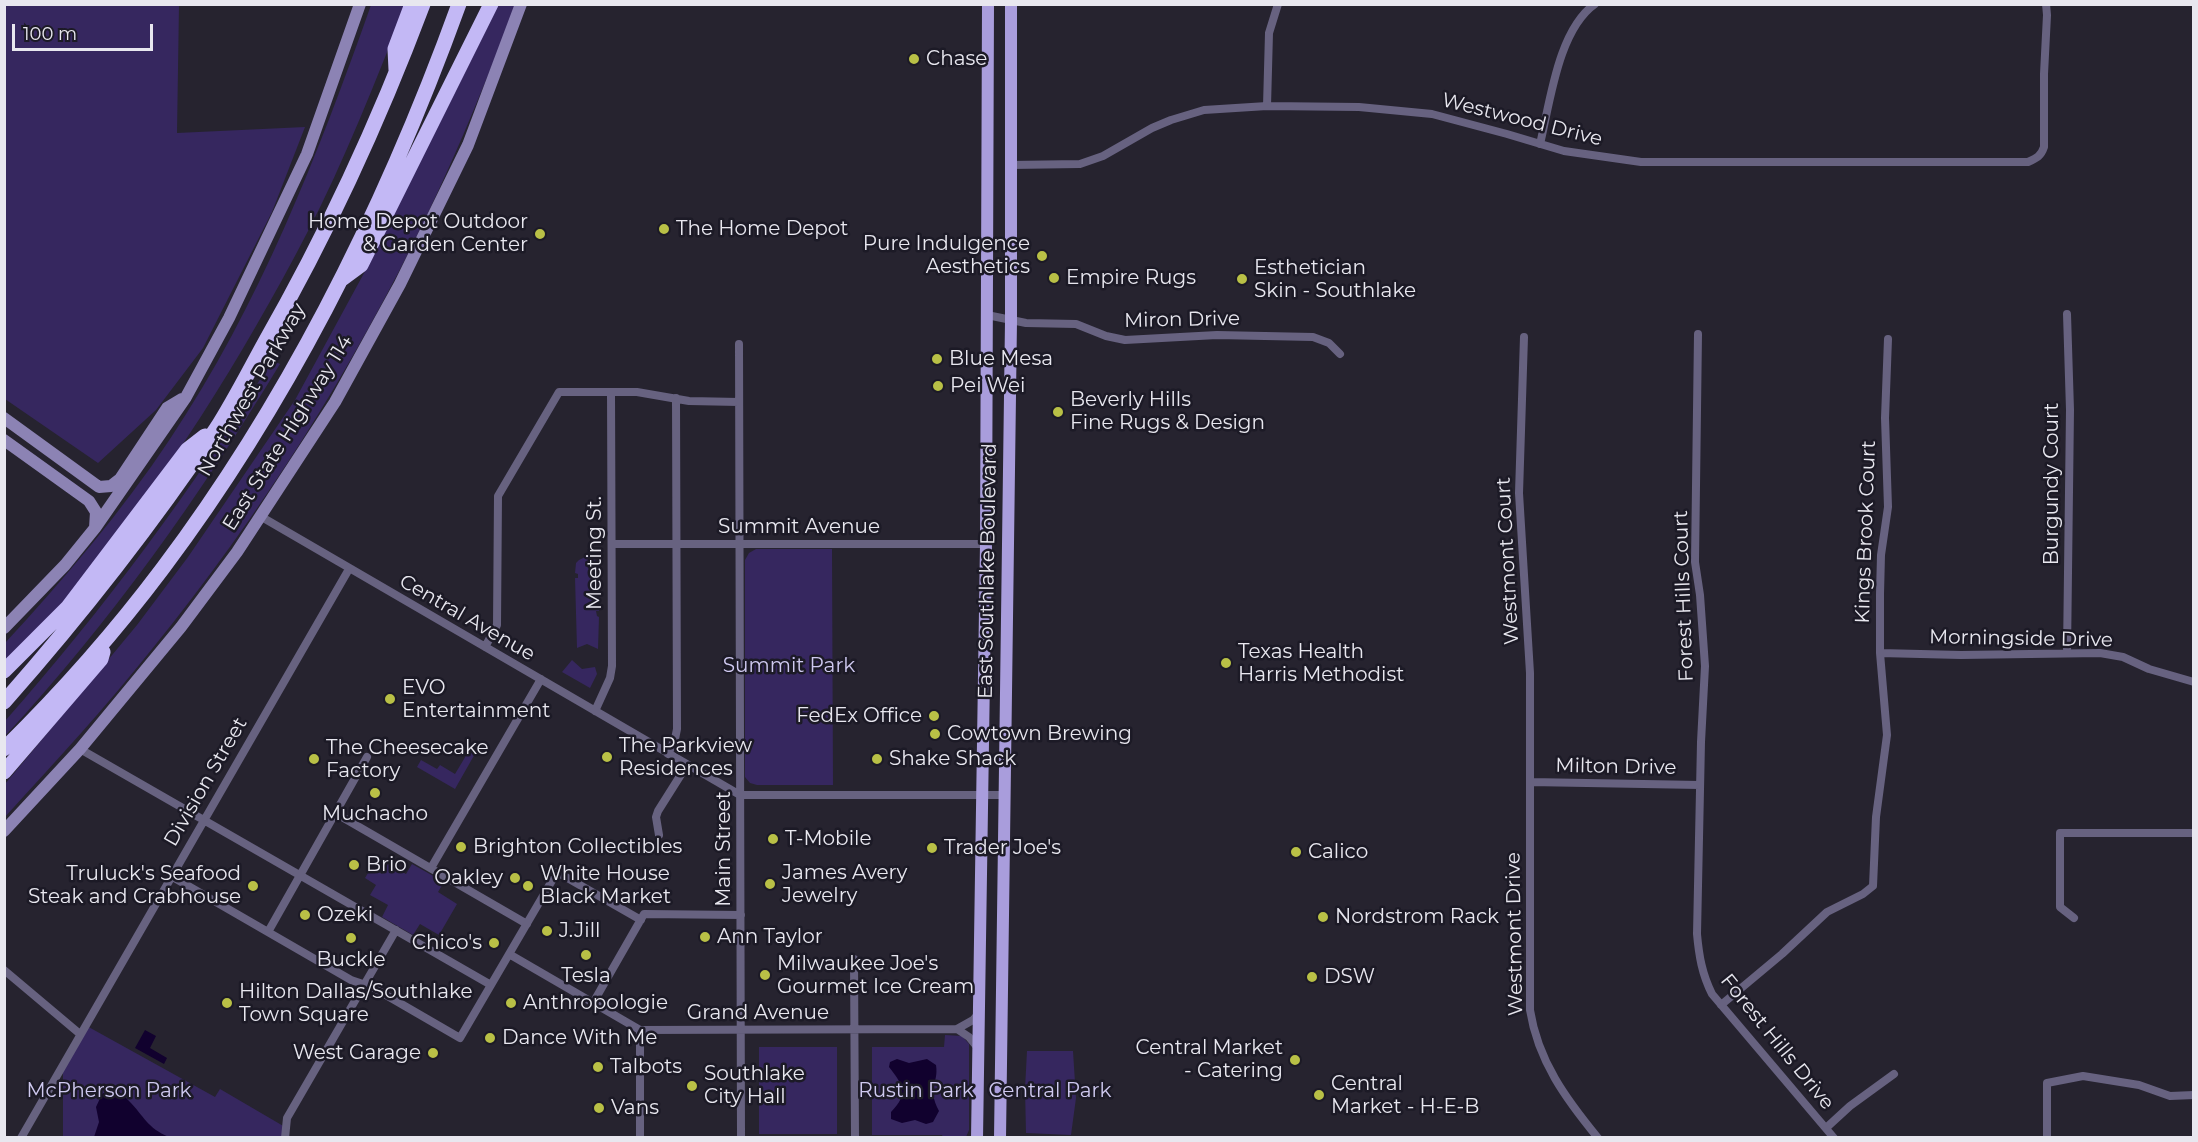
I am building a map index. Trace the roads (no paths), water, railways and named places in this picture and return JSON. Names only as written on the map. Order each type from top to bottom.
[{"type":"highway","points":[[397,74],[394,49],[412,4]]},
{"type":"highway","name":"Northwest Parkway","points":[[4,702],[44,658],[140,535],[217,427],[285,307],[319,241],[397,74],[423,4]]},
{"type":"highway","name":"Northwest Parkway","points":[[4,749],[30,724],[106,639],[162,569],[219,488],[279,393],[339,281],[392,171],[459,4]]},
{"type":"highway","points":[[339,281],[361,265],[491,4]]},
{"type":"highway","points":[[4,671],[68,607],[187,450],[217,427]]},
{"type":"highway","points":[[4,772],[101,659],[106,639]]},
{"type":"main road","points":[[4,628],[65,565],[95,528],[186,397],[229,318],[307,154],[360,4]]},
{"type":"main road","name":"East State Highway 114","points":[[4,831],[80,749],[181,627],[237,552],[335,402],[400,284],[468,145],[521,4]]},
{"type":"main road","name":"East Southlake Boulevard","points":[[976,1136],[986,544],[988,4]]},
{"type":"main road","name":"East Southlake Boulevard","points":[[1000,1137],[1011,321],[1011,4]]},
{"type":"main road","points":[[4,418],[99,487],[111,486],[120,479],[167,408],[186,397]]},
{"type":"main road","points":[[4,440],[89,501],[96,512],[95,528]]},
{"type":"street","points":[[1267,106],[1269,33],[1278,4]]},
{"type":"street","points":[[1540,144],[1558,69],[1569,37],[1578,21],[1595,4]]},
{"type":"street","name":"Westwood Drive","points":[[1011,165],[1080,164],[1103,156],[1152,128],[1202,110],[1267,106],[1359,107],[1432,114],[1583,155],[1641,162],[2018,163],[2037,158],[2042,154],[2044,147],[2046,4]]},
{"type":"street","name":"Burgundy Court","points":[[2067,314],[2070,411],[2067,653]]},
{"type":"street","name":"Miron Drive","points":[[987,315],[1041,325],[1076,324],[1106,336],[1125,340],[1217,335],[1313,337],[1329,343],[1340,354]]},
{"type":"street","name":"Forest Hills Court","points":[[1698,334],[1695,562],[1705,666],[1700,785]]},
{"type":"street","name":"Westmont Court","points":[[1524,337],[1520,493],[1530,673],[1530,782]]},
{"type":"street","name":"Kings Brook Court","points":[[1721,1005],[1782,954],[1827,912],[1863,894],[1873,886],[1876,817],[1887,735],[1880,653],[1881,555],[1888,507],[1885,418],[1888,339]]},
{"type":"street","name":"Main Street","points":[[739,344],[741,1137]]},
{"type":"street","points":[[485,647],[497,625],[497,505],[502,488],[559,392],[644,392],[704,402],[739,402]]},
{"type":"street","name":"Meeting St.","points":[[595,711],[610,678],[612,666],[611,392]]},
{"type":"street","points":[[668,754],[677,729],[676,398]]},
{"type":"street","name":"Central Avenue","points":[[260,516],[740,795],[1005,795]]},
{"type":"street","name":"Summit Avenue","points":[[612,544],[986,544]]},
{"type":"street","name":"Division Street","points":[[21,1137],[350,569]]},
{"type":"street","name":"Morningside Drive","points":[[1880,653],[1961,655],[2100,653],[2124,657],[2149,669],[2193,682]]},
{"type":"street","points":[[431,868],[541,680]]},
{"type":"street","points":[[80,749],[491,985]]},
{"type":"street","points":[[268,932],[367,758]]},
{"type":"street","points":[[659,834],[656,816],[687,765]]},
{"type":"street","name":"Milton Drive","points":[[1530,782],[1700,785]]},
{"type":"street","name":"Westmont Drive","points":[[1530,782],[1530,1010],[1532,1025],[1544,1060],[1555,1080],[1570,1104],[1598,1137]]},
{"type":"street","name":"Forest Hills Drive","points":[[1700,785],[1697,934],[1700,964],[1705,980],[1721,1005],[1834,1137]]},
{"type":"street","points":[[336,813],[527,924]]},
{"type":"street","points":[[2074,918],[2060,907],[2060,833],[2193,833]]},
{"type":"street","points":[[171,876],[352,981],[364,984],[460,1038],[557,872],[641,920]]},
{"type":"street","points":[[593,1003],[644,914],[741,915]]},
{"type":"street","points":[[285,1137],[287,1118],[396,930]]},
{"type":"street","name":"Grand Avenue","points":[[509,954],[640,1030],[957,1029]]},
{"type":"street","points":[[854,959],[855,1137]]},
{"type":"street","points":[[4,970],[80,1034]]},
{"type":"street","points":[[957,1029],[965,1026],[979,1013]]},
{"type":"street","points":[[957,1029],[969,1037],[978,1048]]},
{"type":"street","points":[[640,1030],[640,1137]]},
{"type":"street","points":[[1827,1128],[1850,1106],[1894,1074]]},
{"type":"street","points":[[2047,1137],[2047,1083],[2083,1076],[2139,1085],[2170,1096],[2193,1095]]},
{"type":"place","name":"Chase","points":[[914,59]]},
{"type":"place","name":"The Home Depot","points":[[664,229]]},
{"type":"place","name":"Home Depot Outdoor & Garden Center","points":[[540,234]]},
{"type":"place","name":"Pure Indulgence Aesthetics","points":[[1042,256]]},
{"type":"place","name":"Empire Rugs","points":[[1054,278]]},
{"type":"place","name":"Esthetician Skin - Southlake","points":[[1242,279]]},
{"type":"place","name":"Blue Mesa","points":[[937,359]]},
{"type":"place","name":"Pei Wei","points":[[938,386]]},
{"type":"place","name":"Beverly Hills Fine Rugs & Design","points":[[1058,412]]},
{"type":"place","name":"Texas Health Harris Methodist","points":[[1226,663]]},
{"type":"place","name":"EVO Entertainment","points":[[390,699]]},
{"type":"place","name":"FedEx Office","points":[[934,716]]},
{"type":"place","name":"Cowtown Brewing","points":[[935,734]]},
{"type":"place","name":"The Parkview Residences","points":[[607,757]]},
{"type":"place","name":"The Cheesecake Factory","points":[[314,759]]},
{"type":"place","name":"Shake Shack","points":[[877,759]]},
{"type":"place","name":"Muchacho","points":[[375,793]]},
{"type":"place","name":"T-Mobile","points":[[773,839]]},
{"type":"place","name":"Brighton Collectibles","points":[[461,847]]},
{"type":"place","name":"Trader Joe's","points":[[932,848]]},
{"type":"place","name":"Calico","points":[[1296,852]]},
{"type":"place","name":"Brio","points":[[354,865]]},
{"type":"place","name":"Oakley","points":[[515,878]]},
{"type":"place","name":"James Avery Jewelry","points":[[770,884]]},
{"type":"place","name":"Truluck's Seafood Steak and Crabhouse","points":[[253,886]]},
{"type":"place","name":"White House Black Market","points":[[528,886]]},
{"type":"place","name":"Ozeki","points":[[305,915]]},
{"type":"place","name":"Nordstrom Rack","points":[[1323,917]]},
{"type":"place","name":"J.Jill","points":[[547,931]]},
{"type":"place","name":"Ann Taylor","points":[[705,937]]},
{"type":"place","name":"Buckle","points":[[351,938]]},
{"type":"place","name":"Chico's","points":[[494,943]]},
{"type":"place","name":"Tesla","points":[[586,955]]},
{"type":"place","name":"Milwaukee Joe's Gourmet Ice Cream","points":[[765,975]]},
{"type":"place","name":"DSW","points":[[1312,977]]},
{"type":"place","name":"Hilton Dallas/Southlake Town Square","points":[[227,1003]]},
{"type":"place","name":"Anthropologie","points":[[511,1003]]},
{"type":"place","name":"Dance With Me","points":[[490,1038]]},
{"type":"place","name":"West Garage","points":[[433,1053]]},
{"type":"place","name":"Central Market - Catering","points":[[1295,1060]]},
{"type":"place","name":"Talbots","points":[[598,1067]]},
{"type":"place","name":"Southlake City Hall","points":[[692,1086]]},
{"type":"place","name":"Central Market - H-E-B","points":[[1319,1095]]},
{"type":"place","name":"Vans","points":[[599,1108]]},
{"type":"park label","name":"Summit Park","points":[[789,666]]},
{"type":"park label","name":"McPherson Park","points":[[109,1091]]},
{"type":"park label","name":"Rustin Park","points":[[916,1091]]},
{"type":"park label","name":"Central Park","points":[[1050,1091]]}]
